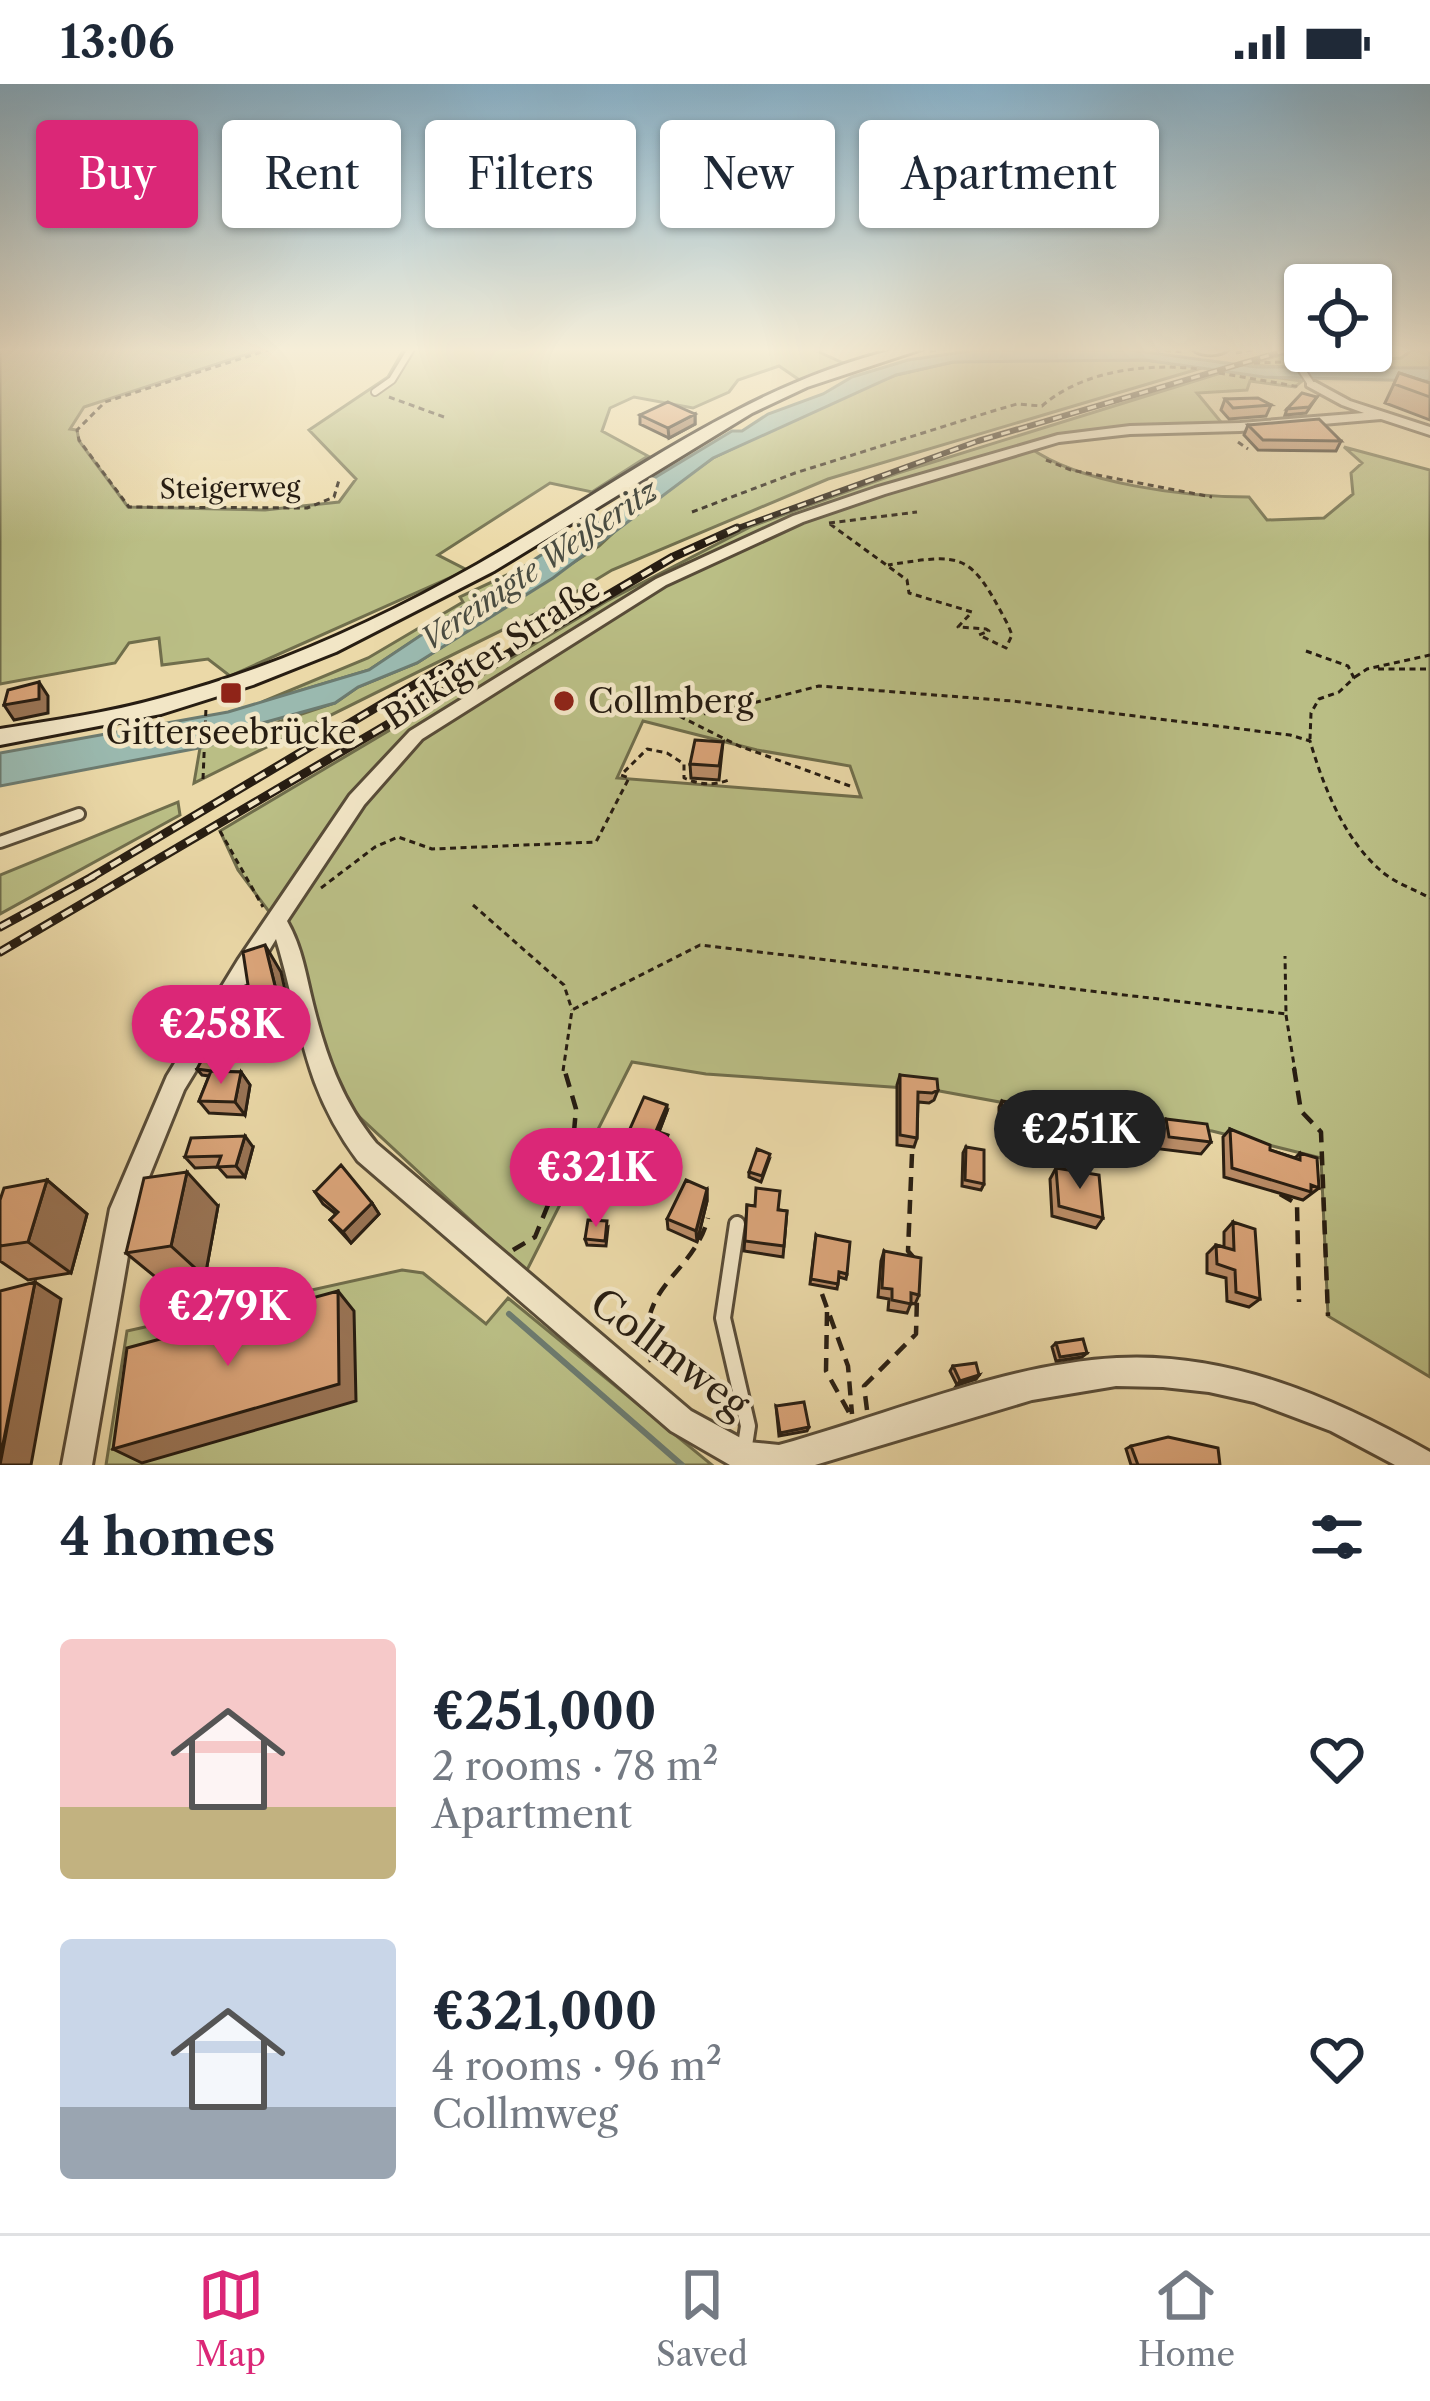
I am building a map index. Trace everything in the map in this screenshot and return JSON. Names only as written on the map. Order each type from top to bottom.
[{"type":"main road","points":[[0,737],[159,706],[294,661],[486,568],[718,426],[746,413]]},
{"type":"street","points":[[1378,413],[1430,431]]},
{"type":"street","name":"Birkigter Straße","points":[[76,1465],[123,1209],[175,1084],[357,800],[416,735],[661,582],[798,519],[1058,440],[1130,430],[1382,415]]},
{"type":"street","name":"Collmweg","points":[[276,920],[287,940],[319,1072],[341,1122],[367,1152],[483,1255],[681,1421],[744,1461],[779,1460],[1073,1377],[1156,1371],[1280,1393],[1381,1438],[1424,1465]]},
{"type":"lane","points":[[0,842],[79,814]]},
{"type":"lane","points":[[170,1009],[213,1019]]},
{"type":"lane","points":[[737,1224],[723,1319],[750,1412],[744,1461]]},
{"type":"path","name":"Steigerweg","points":[[94,413],[77,430],[79,440],[128,507],[307,508],[334,497],[339,480]]},
{"type":"path","points":[[432,413],[444,418]]},
{"type":"path","points":[[692,512],[795,472],[985,413]]},
{"type":"path","points":[[1238,442],[1248,449],[1244,450]]},
{"type":"path","points":[[1046,460],[1071,470],[1212,497]]},
{"type":"path","points":[[798,519],[828,523],[917,512]]},
{"type":"path","points":[[828,523],[907,580],[909,592],[972,612],[958,627],[986,629],[989,631],[979,634],[1006,648],[1012,634],[1002,611],[965,563],[950,555],[888,565]]},
{"type":"path","points":[[1306,651],[1348,666],[1354,679]]},
{"type":"path","points":[[1430,655],[1367,669],[1340,692],[1319,699],[1311,713],[1310,741],[1323,784],[1355,840],[1380,871],[1430,898]]},
{"type":"path","points":[[1367,669],[1430,669]]},
{"type":"path","points":[[850,786],[739,746],[679,716],[714,713],[819,686],[1012,700],[1239,727],[1310,741]]},
{"type":"path","points":[[203,778],[206,711]]},
{"type":"path","points":[[314,895],[375,847],[398,837],[432,849],[596,842],[629,778],[621,775],[647,749],[667,753],[684,764],[685,778],[691,782],[720,785],[731,779]]},
{"type":"path","points":[[220,831],[238,870],[276,920]]},
{"type":"path","points":[[473,905],[564,985],[572,1010],[563,1073],[576,1109],[573,1143],[535,1237],[512,1250],[483,1255]]},
{"type":"path","points":[[572,1010],[700,945],[1286,1014]]},
{"type":"path","points":[[1285,956],[1286,1014],[1301,1111],[1321,1132],[1328,1316]]},
{"type":"path","points":[[912,1154],[908,1251],[918,1263]]},
{"type":"path","points":[[1280,1194],[1297,1204],[1299,1301]]},
{"type":"path","points":[[647,1349],[645,1340],[663,1283],[693,1256],[704,1240],[708,1218]]},
{"type":"path","points":[[868,1424],[864,1386],[916,1334],[918,1287]]},
{"type":"path","points":[[822,1294],[848,1366],[852,1418],[826,1371],[827,1311]]},
{"type":"green space","points":[[0,413],[80,413],[70,429],[77,430],[79,441],[128,507],[265,510],[339,502],[356,479],[309,430],[334,413],[608,413],[602,431],[648,456],[592,492],[550,483],[438,555],[467,570],[230,676],[208,659],[162,665],[159,638],[129,643],[115,663],[0,684]]},
{"type":"green space","points":[[806,413],[1049,413],[828,479],[612,570],[561,601],[194,783],[200,748],[335,703],[358,687],[417,663],[599,546],[638,510],[713,458]]},
{"type":"green space","points":[[1090,413],[1214,413],[1226,428],[1129,430],[1029,447],[1076,470],[1134,486],[1249,497],[1267,520],[1324,518],[1353,494],[1351,473],[1362,463],[1344,447],[1430,470],[1430,1377],[1328,1316],[1321,1158],[1212,1131],[934,1090],[706,1074],[632,1062],[526,1272],[351,1109],[304,1008],[276,921],[238,870],[220,831],[607,601],[752,526],[898,473]],"holes":[[[643,721],[757,750],[850,766],[861,797],[617,778]]]},
{"type":"green space","points":[[526,566],[369,670],[262,702],[368,658],[463,602],[460,597]]},
{"type":"green space","points":[[178,802],[180,815],[0,914],[0,875]]},
{"type":"green space","points":[[402,1270],[423,1273],[486,1324],[508,1298],[712,1465],[106,1465],[127,1331]]},
{"type":"water","name":"Vereinigte Weißeritz","points":[[770,413],[811,413],[713,458],[553,578],[417,663],[358,687],[335,703],[259,724],[209,746],[0,786],[0,753],[228,712],[369,670],[568,537],[593,526],[626,495],[732,431],[742,431]]},
{"type":"building","points":[[643,413],[695,414],[668,428],[640,415]]},
{"type":"building","points":[[1319,419],[1341,441],[1263,440],[1248,425]]},
{"type":"building","points":[[39,682],[39,699],[4,705],[8,690]]},
{"type":"building","points":[[695,740],[723,742],[719,766],[690,764]]},
{"type":"building","points":[[265,945],[277,994],[235,1011],[231,992],[248,985],[243,952]]},
{"type":"building","points":[[210,1044],[232,1047],[219,1072],[197,1069]]},
{"type":"building","points":[[211,1071],[241,1072],[235,1102],[199,1101]]},
{"type":"building","points":[[900,1075],[937,1079],[938,1090],[918,1092],[917,1138],[900,1135]]},
{"type":"building","points":[[644,1097],[667,1105],[656,1131],[668,1135],[663,1148],[629,1131]]},
{"type":"building","points":[[1002,1101],[1022,1104],[1022,1119],[1002,1115]]},
{"type":"building","points":[[1166,1119],[1207,1124],[1211,1142],[1169,1137]]},
{"type":"building","points":[[1230,1129],[1300,1160],[1300,1153],[1317,1158],[1319,1188],[1311,1185],[1311,1192],[1232,1168]]},
{"type":"building","points":[[245,1136],[236,1166],[217,1167],[221,1156],[185,1157],[191,1138]]},
{"type":"building","points":[[966,1147],[984,1150],[984,1184],[965,1180]]},
{"type":"building","points":[[757,1149],[770,1154],[762,1176],[749,1172]]},
{"type":"building","points":[[341,1165],[372,1203],[343,1232],[330,1220],[338,1212],[315,1192]]},
{"type":"building","points":[[1056,1168],[1099,1175],[1103,1218],[1059,1206]]},
{"type":"building","points":[[187,1172],[171,1246],[126,1253],[144,1178]]},
{"type":"building","points":[[47,1180],[28,1242],[0,1246],[4,1188]]},
{"type":"building","points":[[686,1180],[707,1189],[696,1231],[667,1219]]},
{"type":"building","points":[[756,1188],[780,1191],[778,1210],[787,1211],[784,1246],[745,1241],[747,1205],[755,1206]]},
{"type":"building","points":[[588,1220],[607,1221],[605,1241],[585,1239]]},
{"type":"building","points":[[1233,1222],[1255,1229],[1260,1299],[1236,1292],[1235,1270],[1217,1264],[1216,1245],[1234,1250]]},
{"type":"building","points":[[816,1235],[850,1242],[847,1274],[839,1272],[838,1284],[811,1279]]},
{"type":"building","points":[[884,1251],[921,1258],[919,1295],[911,1293],[911,1304],[892,1300],[892,1289],[882,1288]]},
{"type":"building","points":[[35,1282],[0,1459],[0,1291]]},
{"type":"building","points":[[338,1291],[339,1384],[113,1449],[127,1348]]},
{"type":"building","points":[[1083,1339],[1087,1353],[1060,1357],[1056,1343]]},
{"type":"building","points":[[976,1363],[979,1375],[960,1381],[953,1366]]},
{"type":"building","points":[[804,1402],[809,1427],[780,1433],[776,1406]]},
{"type":"building","points":[[1168,1437],[1218,1448],[1220,1465],[1138,1465],[1131,1446]]},
{"type":"waterway","points":[[509,1314],[682,1465]]},
{"type":"railway","points":[[732,530],[978,441],[1072,413]]},
{"type":"railway","points":[[732,530],[737,528]]},
{"type":"railway","points":[[0,952],[673,557],[732,530]]},
{"type":"railway","points":[[90,878],[449,664]]},
{"type":"railway","points":[[0,927],[94,876]]},
{"type":"place","name":"Gitterseebrücke","points":[[231,693]]},
{"type":"place","name":"Collmberg","points":[[564,701]]}]
